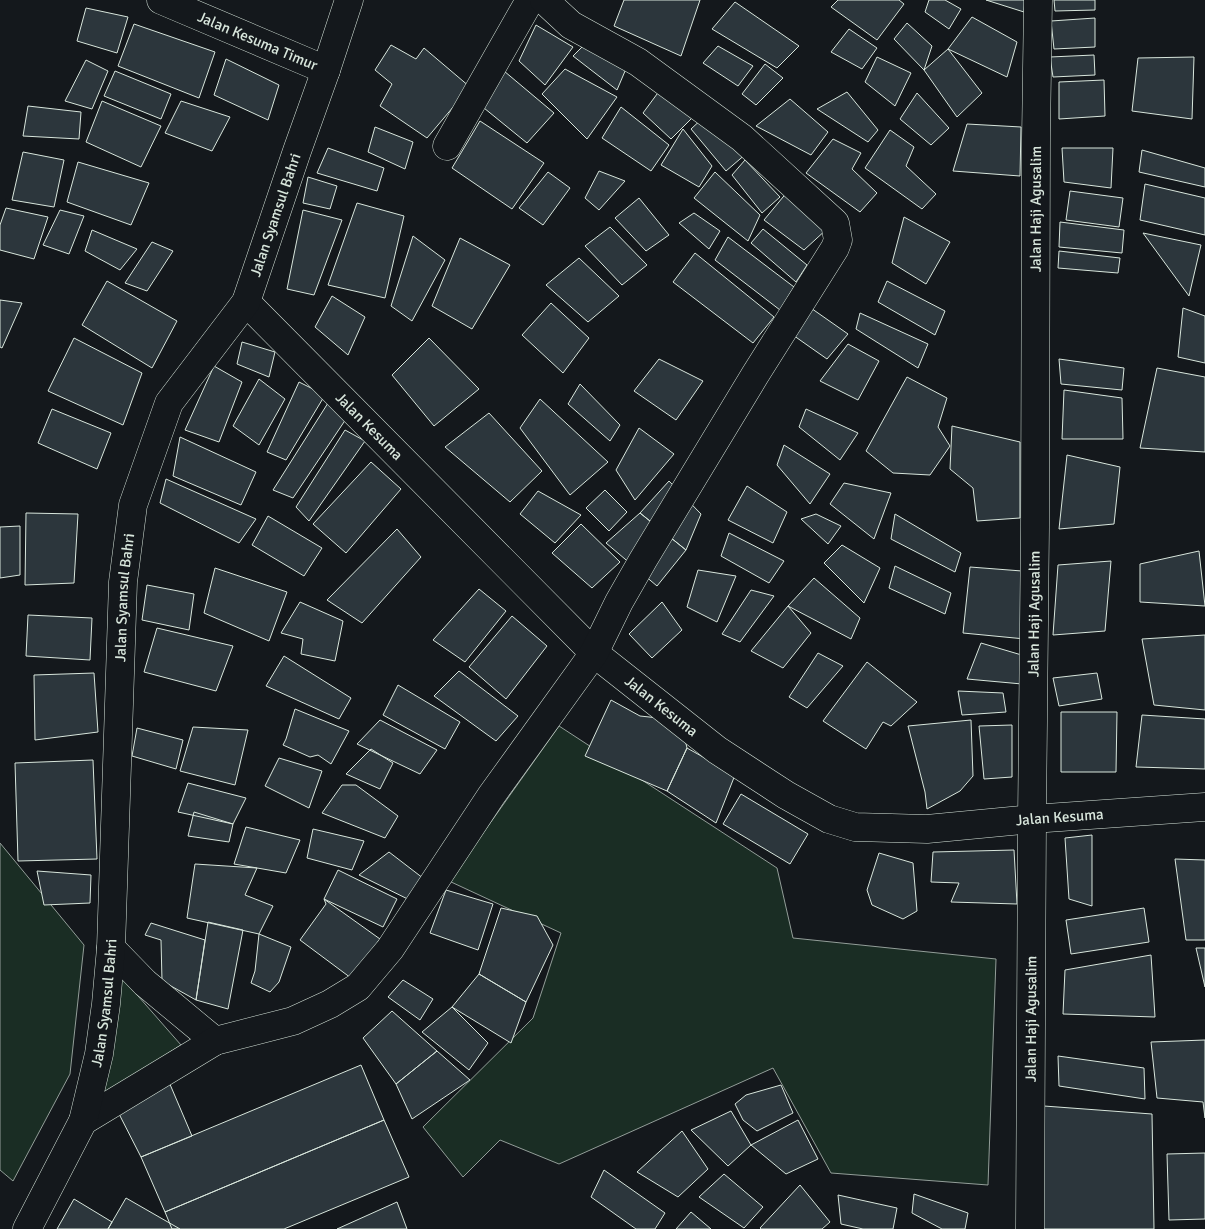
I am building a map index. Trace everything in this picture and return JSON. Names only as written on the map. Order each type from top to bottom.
[{"type":"street","name":"Jalan Kesuma Timur","points":[[162,0],[326,70]]},
{"type":"street","name":"Jalan Syamsul Bahri","points":[[27,1229],[83,1121],[99,1054],[111,948],[123,582],[133,505],[169,403],[246,302],[349,0]]},
{"type":"street","points":[[447,146],[530,0]]},
{"type":"street","points":[[83,1121],[215,1041],[292,1021],[330,1004],[358,987],[390,949],[492,796],[594,653],[619,602],[643,560],[755,375],[835,248],[838,240],[835,223],[742,138],[638,62],[571,25],[544,0]]},
{"type":"street","name":"Jalan Haji Agusalim","points":[[1030,1229],[1038,0]]},
{"type":"street","name":"Jalan Kesuma","points":[[246,302],[594,653],[717,750],[786,795],[829,820],[855,827],[927,829],[1205,806]]},
{"type":"street","points":[[111,948],[145,983],[215,1041]]},
{"type":"green space","points":[[559,726],[777,868],[793,938],[996,959],[988,1185],[831,1173],[773,1068],[559,1164],[500,1140],[463,1177],[423,1127],[533,1018],[561,933],[449,881]]},
{"type":"green space","points":[[0,843],[84,945],[70,1074],[13,1181],[0,1170]]},
{"type":"green space","points":[[117,972],[181,1045],[99,1098]]},
{"type":"building","points":[[624,0],[700,0],[681,56],[614,26]]},
{"type":"building","points":[[838,0],[899,0],[904,4],[877,40],[831,7]]},
{"type":"building","points":[[929,0],[945,0],[961,9],[949,29],[925,12]]},
{"type":"building","points":[[986,0],[1025,0],[1024,12]]},
{"type":"building","points":[[1054,0],[1095,0],[1095,10],[1055,11]]},
{"type":"building","points":[[735,2],[799,46],[777,68],[712,29]]},
{"type":"building","points":[[86,8],[128,17],[117,53],[77,41]]},
{"type":"building","points":[[972,17],[1017,42],[1007,77],[948,49]]},
{"type":"building","points":[[1095,18],[1095,47],[1054,49],[1051,21]]},
{"type":"building","points":[[907,23],[932,46],[924,70],[894,39]]},
{"type":"building","points":[[134,24],[215,52],[199,98],[118,66]]},
{"type":"building","points":[[536,25],[573,47],[545,85],[519,61]]},
{"type":"building","points":[[849,29],[877,48],[862,69],[831,52]]},
{"type":"building","points":[[391,45],[416,59],[424,48],[470,87],[427,138],[380,106],[392,84],[375,70]]},
{"type":"building","points":[[584,45],[628,64],[617,90],[573,56]]},
{"type":"building","points":[[718,46],[753,66],[738,86],[703,63]]},
{"type":"building","points":[[948,49],[982,93],[957,117],[924,70]]},
{"type":"building","points":[[1094,55],[1095,75],[1053,77],[1050,57]]},
{"type":"building","points":[[877,57],[911,73],[895,106],[865,82]]},
{"type":"building","points":[[1194,57],[1192,119],[1132,111],[1138,58]]},
{"type":"building","points":[[226,59],[279,85],[268,120],[214,95]]},
{"type":"building","points":[[86,60],[108,71],[92,109],[65,101]]},
{"type":"building","points":[[765,64],[783,78],[756,105],[742,94]]},
{"type":"building","points":[[565,69],[617,97],[587,139],[542,94]]},
{"type":"building","points":[[115,71],[171,94],[161,119],[104,96]]},
{"type":"building","points":[[504,71],[554,113],[527,143],[484,108]]},
{"type":"building","points":[[1104,80],[1105,116],[1059,119],[1059,82]]},
{"type":"building","points":[[660,90],[692,118],[671,139],[643,113]]},
{"type":"building","points":[[847,92],[878,130],[868,142],[817,109]]},
{"type":"building","points":[[917,93],[949,128],[931,145],[900,119]]},
{"type":"building","points":[[790,99],[828,132],[811,155],[756,126]]},
{"type":"building","points":[[102,101],[161,126],[141,167],[86,142]]},
{"type":"building","points":[[181,101],[230,117],[212,151],[165,133]]},
{"type":"building","points":[[28,106],[81,112],[79,139],[23,136]]},
{"type":"building","points":[[621,107],[669,145],[651,171],[602,138]]},
{"type":"building","points":[[705,116],[747,153],[726,171],[691,129]]},
{"type":"building","points":[[480,121],[544,163],[512,209],[452,168]]},
{"type":"building","points":[[967,124],[1021,127],[1020,176],[953,171]]},
{"type":"building","points":[[375,127],[413,142],[405,169],[368,152]]},
{"type":"building","points":[[683,129],[712,166],[699,187],[661,165]]},
{"type":"building","points":[[890,130],[914,147],[906,166],[936,194],[922,209],[865,168]]},
{"type":"building","points":[[833,139],[861,153],[852,169],[877,193],[860,212],[806,173]]},
{"type":"building","points":[[328,148],[384,168],[377,191],[317,173]]},
{"type":"building","points":[[1062,148],[1113,148],[1111,188],[1064,182]]},
{"type":"building","points":[[1142,150],[1205,168],[1205,187],[1139,172]]},
{"type":"building","points":[[23,152],[64,160],[54,207],[12,200]]},
{"type":"building","points":[[745,160],[780,197],[762,213],[732,175]]},
{"type":"building","points":[[78,162],[149,183],[131,225],[67,202]]},
{"type":"building","points":[[599,171],[625,181],[599,210],[585,198]]},
{"type":"building","points":[[548,172],[570,188],[543,225],[519,208]]},
{"type":"building","points":[[715,172],[760,215],[748,241],[694,198]]},
{"type":"building","points":[[308,177],[337,186],[330,209],[303,203]]},
{"type":"building","points":[[1145,184],[1205,198],[1205,235],[1140,220]]},
{"type":"building","points":[[788,191],[828,228],[804,250],[764,220]]},
{"type":"building","points":[[1070,191],[1123,198],[1119,227],[1066,220]]},
{"type":"building","points":[[639,198],[669,235],[646,251],[615,218]]},
{"type":"building","points":[[357,203],[404,216],[385,298],[328,285]]},
{"type":"building","points":[[6,208],[48,217],[34,259],[0,250],[0,225]]},
{"type":"building","points":[[60,210],[84,216],[69,254],[43,245]]},
{"type":"building","points":[[303,210],[342,220],[314,295],[287,289]]},
{"type":"building","points":[[694,213],[720,231],[709,249],[679,223]]},
{"type":"building","points":[[904,217],[950,242],[926,284],[892,263]]},
{"type":"building","points":[[1060,222],[1124,230],[1122,253],[1059,247]]},
{"type":"building","points":[[610,227],[647,265],[622,285],[585,246]]},
{"type":"building","points":[[763,229],[807,265],[796,282],[751,243]]},
{"type":"building","points":[[92,230],[137,249],[120,270],[85,251]]},
{"type":"building","points":[[1143,233],[1201,245],[1189,296]]},
{"type":"building","points":[[413,236],[445,260],[412,321],[391,306]]},
{"type":"building","points":[[728,237],[794,287],[780,310],[715,260]]},
{"type":"building","points":[[460,238],[510,265],[472,329],[432,306]]},
{"type":"building","points":[[152,242],[173,251],[147,291],[125,283]]},
{"type":"building","points":[[1059,251],[1120,258],[1118,273],[1058,268]]},
{"type":"building","points":[[695,253],[774,317],[753,343],[673,282]]},
{"type":"building","points":[[579,258],[619,296],[588,322],[546,285]]},
{"type":"building","points":[[107,281],[177,321],[152,368],[82,325]]},
{"type":"building","points":[[887,281],[945,311],[935,335],[878,302]]},
{"type":"building","points":[[332,296],[365,317],[348,355],[315,327]]},
{"type":"building","points":[[0,300],[22,303],[2,348],[0,347]]},
{"type":"building","points":[[551,303],[589,338],[563,373],[522,335]]},
{"type":"building","points":[[808,306],[848,334],[827,359],[790,333]]},
{"type":"building","points":[[1183,308],[1205,316],[1205,363],[1178,357]]},
{"type":"building","points":[[860,313],[928,344],[918,368],[856,329]]},
{"type":"building","points":[[74,338],[142,373],[123,425],[48,391]]},
{"type":"building","points":[[429,338],[479,389],[434,426],[392,375]]},
{"type":"building","points":[[242,342],[275,352],[269,377],[237,364]]},
{"type":"building","points":[[848,344],[879,361],[858,400],[820,381]]},
{"type":"building","points":[[659,359],[703,381],[676,420],[634,391]]},
{"type":"building","points":[[1059,359],[1124,368],[1122,390],[1061,384]]},
{"type":"building","points":[[214,366],[242,382],[219,442],[185,430]]},
{"type":"building","points":[[1157,368],[1205,377],[1205,452],[1140,448]]},
{"type":"building","points":[[907,377],[947,398],[938,427],[950,446],[930,475],[893,473],[866,451]]},
{"type":"building","points":[[259,379],[285,399],[259,445],[233,426]]},
{"type":"building","points":[[299,382],[325,395],[286,460],[267,452]]},
{"type":"building","points":[[580,384],[620,425],[610,441],[568,404]]},
{"type":"building","points":[[1064,390],[1122,398],[1123,439],[1062,439]]},
{"type":"building","points":[[540,399],[608,462],[570,495],[520,428]]},
{"type":"building","points":[[328,403],[348,416],[293,498],[273,490]]},
{"type":"building","points":[[52,409],[111,433],[97,469],[38,443]]},
{"type":"building","points":[[806,409],[858,433],[840,460],[799,427]]},
{"type":"building","points":[[489,413],[542,471],[510,502],[445,447]]},
{"type":"building","points":[[952,426],[1020,442],[1020,518],[977,521],[973,488],[950,469]]},
{"type":"building","points":[[639,428],[674,454],[635,500],[616,470]]},
{"type":"building","points":[[345,430],[365,441],[309,521],[296,507]]},
{"type":"building","points":[[180,437],[256,472],[241,505],[173,476]]},
{"type":"building","points":[[784,445],[830,474],[810,504],[777,465]]},
{"type":"building","points":[[1067,455],[1120,467],[1114,524],[1059,529]]},
{"type":"building","points":[[371,462],[401,489],[346,553],[313,524]]},
{"type":"building","points":[[166,479],[256,519],[239,543],[160,503]]},
{"type":"building","points":[[669,481],[701,514],[686,550],[640,513]]},
{"type":"building","points":[[844,483],[891,493],[874,539],[830,504]]},
{"type":"building","points":[[747,486],[787,512],[773,543],[728,520]]},
{"type":"building","points":[[605,490],[627,512],[609,531],[586,508]]},
{"type":"building","points":[[538,491],[581,515],[555,543],[520,514]]},
{"type":"building","points":[[26,513],[78,514],[74,583],[25,585]]},
{"type":"building","points":[[640,513],[686,550],[657,586],[606,543]]},
{"type":"building","points":[[816,514],[841,526],[828,544],[801,519]]},
{"type":"building","points":[[895,514],[961,553],[955,572],[891,539]]},
{"type":"building","points":[[268,516],[322,548],[304,576],[252,545]]},
{"type":"building","points":[[581,524],[620,562],[592,588],[552,553]]},
{"type":"building","points":[[20,526],[20,575],[0,578],[0,527]]},
{"type":"building","points":[[397,529],[421,557],[362,623],[327,600]]},
{"type":"building","points":[[729,533],[784,561],[769,583],[721,556]]},
{"type":"building","points":[[842,545],[880,568],[864,603],[824,563]]},
{"type":"building","points":[[1199,551],[1205,606],[1140,602],[1140,564]]},
{"type":"building","points":[[1111,561],[1105,631],[1053,635],[1058,565]]},
{"type":"building","points":[[895,566],[951,593],[945,614],[889,588]]},
{"type":"building","points":[[970,567],[1022,571],[1025,639],[963,633]]},
{"type":"building","points":[[215,568],[287,592],[269,641],[204,613]]},
{"type":"building","points":[[698,570],[736,576],[717,622],[687,607]]},
{"type":"building","points":[[814,578],[860,618],[851,639],[788,606]]},
{"type":"building","points":[[147,585],[194,594],[189,630],[142,620]]},
{"type":"building","points":[[479,589],[506,611],[465,662],[433,640]]},
{"type":"building","points":[[751,590],[774,596],[740,642],[722,634]]},
{"type":"building","points":[[300,602],[343,621],[335,661],[301,654],[303,639],[281,633]]},
{"type":"building","points":[[662,602],[682,630],[652,658],[629,634]]},
{"type":"building","points":[[788,606],[811,633],[783,668],[751,651]]},
{"type":"building","points":[[28,615],[92,618],[90,660],[26,656]]},
{"type":"building","points":[[512,616],[547,646],[506,699],[469,667]]},
{"type":"building","points":[[157,628],[233,646],[216,691],[144,672]]},
{"type":"building","points":[[1205,635],[1205,710],[1154,705],[1142,639]]},
{"type":"building","points":[[981,643],[1025,656],[1022,684],[967,679]]},
{"type":"building","points":[[818,653],[843,666],[807,708],[789,697]]},
{"type":"building","points":[[284,656],[351,698],[339,719],[266,686]]},
{"type":"building","points":[[867,662],[917,702],[891,726],[883,722],[866,749],[823,721]]},
{"type":"building","points":[[459,671],[518,716],[496,741],[434,696]]},
{"type":"building","points":[[94,673],[98,732],[35,740],[34,675]]},
{"type":"building","points":[[1097,673],[1102,699],[1059,706],[1053,678]]},
{"type":"building","points":[[398,685],[460,722],[445,749],[383,715]]},
{"type":"building","points":[[958,691],[1003,693],[1006,712],[962,715]]},
{"type":"building","points":[[611,700],[640,716],[668,719],[683,731],[687,748],[667,791],[585,756]]},
{"type":"building","points":[[295,709],[349,731],[331,764],[318,755],[310,757],[283,745]]},
{"type":"building","points":[[1061,712],[1117,712],[1116,772],[1061,772]]},
{"type":"building","points":[[1142,715],[1205,719],[1205,769],[1136,767]]},
{"type":"building","points":[[380,720],[437,750],[420,774],[357,744]]},
{"type":"building","points":[[971,720],[973,776],[960,791],[927,809],[925,792],[908,726]]},
{"type":"building","points":[[1012,725],[1012,777],[984,779],[979,726]]},
{"type":"building","points":[[193,727],[248,730],[235,785],[180,771]]},
{"type":"building","points":[[137,728],[183,740],[176,769],[132,756]]},
{"type":"building","points":[[687,748],[735,775],[716,823],[667,791]]},
{"type":"building","points":[[371,749],[393,763],[380,789],[346,774]]},
{"type":"building","points":[[279,758],[322,771],[309,808],[265,786]]},
{"type":"building","points":[[93,760],[97,859],[18,861],[15,763]]},
{"type":"building","points":[[188,783],[246,798],[233,824],[178,812]]},
{"type":"building","points":[[342,785],[356,785],[398,816],[385,838],[322,813]]},
{"type":"building","points":[[741,794],[808,834],[790,864],[723,824]]},
{"type":"building","points":[[194,812],[233,824],[229,842],[188,836]]},
{"type":"building","points":[[246,827],[300,840],[286,873],[234,864]]},
{"type":"building","points":[[313,829],[364,841],[352,870],[307,858]]},
{"type":"building","points":[[1092,835],[1092,906],[1069,899],[1065,838]]},
{"type":"building","points":[[1014,850],[1017,904],[951,902],[959,883],[931,882],[933,852]]},
{"type":"building","points":[[389,852],[432,885],[430,910],[359,875]]},
{"type":"building","points":[[879,853],[913,863],[917,911],[903,919],[872,905],[867,890]]},
{"type":"building","points":[[1175,859],[1205,860],[1205,940],[1186,940]]},
{"type":"building","points":[[195,864],[257,868],[245,895],[273,906],[259,934],[187,918]]},
{"type":"building","points":[[338,870],[397,899],[383,927],[324,899]]},
{"type":"building","points":[[37,871],[91,875],[90,903],[44,905]]},
{"type":"building","points":[[446,890],[493,904],[478,950],[430,933]]},
{"type":"building","points":[[324,899],[380,939],[351,978],[300,940],[326,904]]},
{"type":"building","points":[[501,908],[537,916],[553,945],[526,1002],[479,974]]},
{"type":"building","points":[[1144,908],[1149,942],[1071,954],[1066,920]]},
{"type":"building","points":[[208,922],[243,930],[228,1009],[196,1000]]},
{"type":"building","points":[[151,923],[205,940],[196,1000],[162,981],[161,940],[145,935]]},
{"type":"building","points":[[259,934],[291,947],[279,982],[270,992],[251,983],[255,971]]},
{"type":"building","points":[[1196,948],[1205,948],[1205,987]]},
{"type":"building","points":[[1151,955],[1155,1017],[1063,1014],[1065,970]]},
{"type":"building","points":[[479,974],[526,1002],[511,1043],[452,1007]]},
{"type":"building","points":[[403,980],[433,999],[420,1020],[388,997]]},
{"type":"building","points":[[452,1007],[488,1043],[469,1070],[422,1032]]},
{"type":"building","points":[[392,1011],[437,1051],[396,1084],[363,1038]]},
{"type":"building","points":[[1205,1040],[1205,1118],[1203,1102],[1157,1098],[1151,1042]]},
{"type":"building","points":[[437,1051],[470,1080],[412,1119],[396,1084]]},
{"type":"building","points":[[1058,1056],[1144,1068],[1145,1099],[1059,1086]]},
{"type":"building","points":[[361,1065],[384,1120],[165,1212],[141,1157]]},
{"type":"building","points":[[169,1082],[192,1136],[141,1157],[117,1110]]},
{"type":"building","points":[[781,1085],[793,1113],[757,1131],[743,1120],[735,1104],[746,1095]]},
{"type":"building","points":[[1044,1106],[1152,1114],[1154,1229],[1043,1229]]},
{"type":"building","points":[[731,1111],[751,1145],[728,1166],[691,1130]]},
{"type":"building","points":[[384,1120],[409,1177],[284,1229],[172,1229],[165,1212]]},
{"type":"building","points":[[798,1120],[818,1159],[786,1174],[751,1145]]},
{"type":"building","points":[[682,1131],[708,1169],[678,1197],[637,1172]]},
{"type":"building","points":[[1205,1153],[1205,1219],[1169,1220],[1167,1154]]},
{"type":"building","points":[[604,1170],[665,1213],[655,1229],[636,1229],[591,1197]]},
{"type":"building","points":[[724,1174],[763,1207],[744,1228],[699,1197]]},
{"type":"building","points":[[800,1185],[830,1222],[822,1229],[761,1229],[760,1228]]},
{"type":"building","points":[[914,1194],[968,1213],[965,1229],[942,1229],[912,1213]]},
{"type":"building","points":[[838,1195],[897,1208],[893,1229],[863,1229],[841,1224]]},
{"type":"building","points":[[126,1198],[180,1229],[108,1229]]},
{"type":"building","points":[[74,1199],[112,1222],[108,1229],[57,1229]]},
{"type":"building","points":[[397,1202],[407,1229],[337,1229]]},
{"type":"building","points":[[691,1212],[711,1229],[676,1229]]}]
